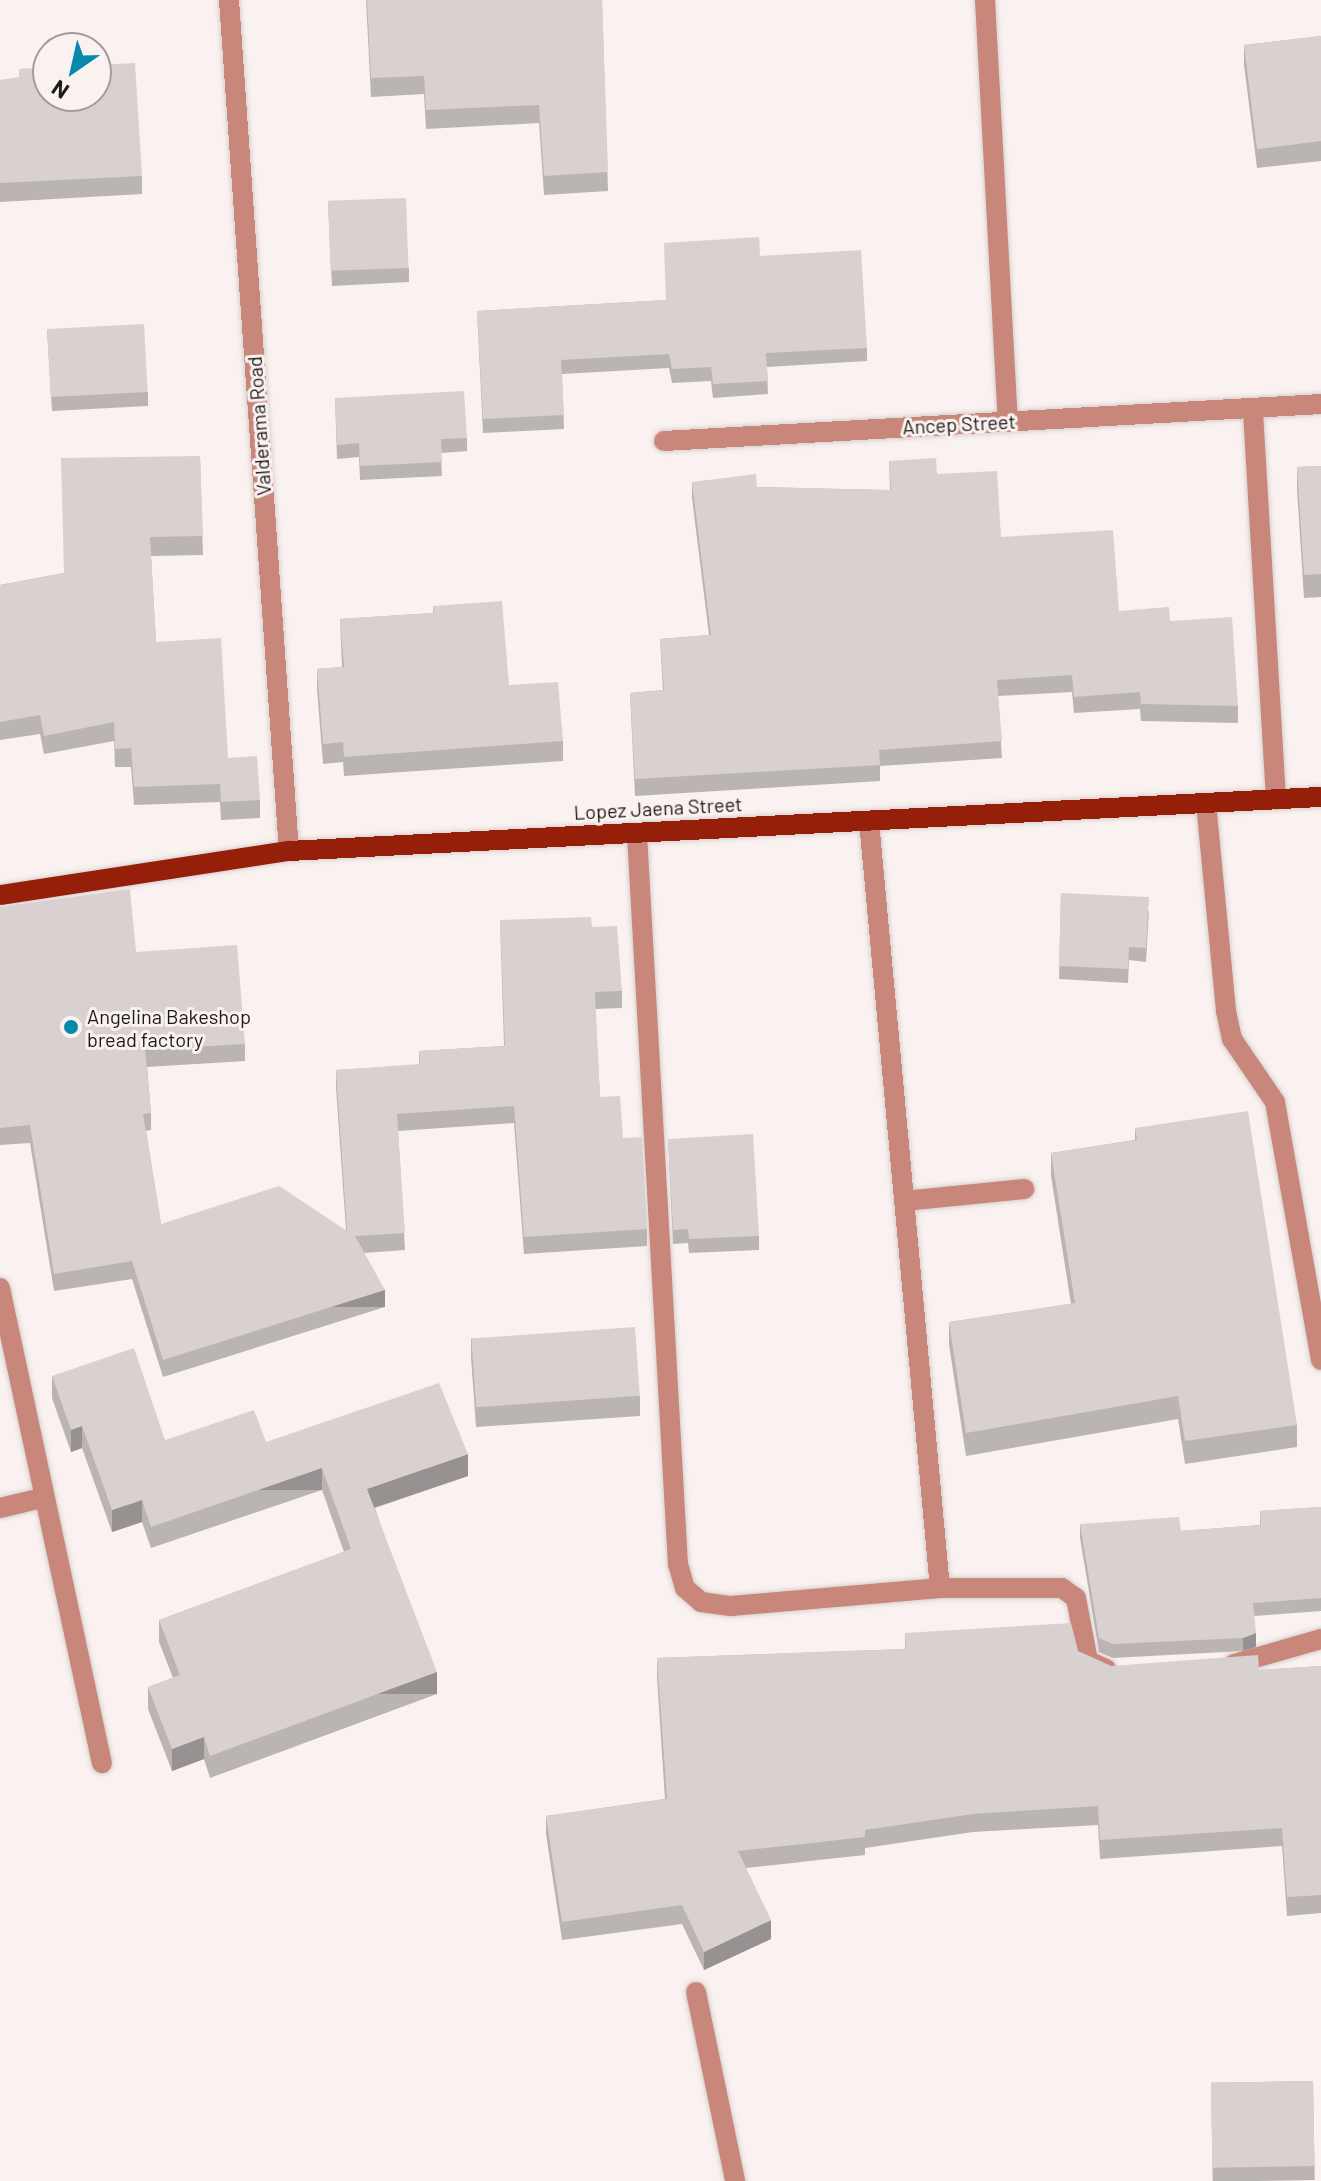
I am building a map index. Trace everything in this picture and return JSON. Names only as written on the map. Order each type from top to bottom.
[{"type":"main road","name":"Lopez Jaena Street","points":[[0,895],[289,851],[1321,797]]},
{"type":"street","name":"Valderama Road","points":[[229,0],[289,851]]},
{"type":"street","points":[[985,0],[1008,421]]},
{"type":"street","name":"Ancep Street","points":[[664,441],[1008,421],[1253,412],[1321,404]]},
{"type":"street","points":[[1253,412],[1276,799]]},
{"type":"street","points":[[1206,803],[1226,1011],[1232,1039],[1275,1102],[1321,1360]]},
{"type":"street","points":[[869,821],[940,1588]]},
{"type":"street","points":[[637,834],[678,1564],[685,1588],[701,1602],[731,1606],[940,1588],[1062,1588],[1076,1598],[1088,1661],[1125,1670]]},
{"type":"street","points":[[904,1201],[1024,1189]]},
{"type":"street","points":[[1,1295],[42,1498],[102,1763]]},
{"type":"street","points":[[0,1508],[42,1498]]},
{"type":"street","points":[[1215,1665],[1245,1664],[1321,1639]]},
{"type":"street","points":[[696,1992],[735,2181]]},
{"type":"building","points":[[367,0],[602,0],[608,172],[544,176],[539,105],[426,110],[424,76],[371,78]]},
{"type":"building","points":[[1321,36],[1321,141],[1257,149],[1244,45]]},
{"type":"building","points":[[135,63],[142,176],[0,183],[0,80],[19,77],[19,69],[32,68],[32,112],[112,112],[112,64]]},
{"type":"building","points":[[406,198],[408,268],[330,271],[328,201]]},
{"type":"building","points":[[759,237],[760,256],[861,250],[867,348],[766,353],[768,381],[713,384],[711,367],[672,369],[669,354],[561,360],[564,415],[483,419],[477,311],[666,300],[664,243]]},
{"type":"building","points":[[144,324],[148,392],[51,397],[47,329]]},
{"type":"building","points":[[464,391],[467,438],[441,439],[442,462],[360,466],[359,443],[337,445],[335,398]]},
{"type":"building","points":[[200,456],[203,536],[150,537],[156,642],[221,638],[228,758],[257,756],[260,800],[221,802],[220,784],[134,787],[131,748],[115,749],[114,722],[44,736],[40,715],[0,722],[0,585],[64,573],[61,458]]},
{"type":"building","points":[[936,458],[937,474],[997,471],[1001,537],[1113,530],[1119,611],[1169,607],[1170,621],[1232,617],[1238,706],[1141,704],[1140,692],[1074,697],[1072,675],[997,680],[1002,741],[879,750],[880,765],[635,779],[630,693],[664,690],[660,639],[711,635],[692,482],[756,474],[757,487],[891,490],[889,461]]},
{"type":"building","points":[[1321,466],[1321,574],[1304,575],[1297,467]]},
{"type":"building","points":[[502,601],[509,685],[558,682],[563,741],[344,757],[343,742],[323,744],[317,669],[344,667],[340,619],[434,613],[433,606]]},
{"type":"building","points":[[130,889],[136,952],[237,945],[245,1044],[145,1050],[151,1113],[143,1114],[161,1224],[279,1186],[347,1231],[336,1070],[420,1064],[419,1051],[505,1046],[500,920],[591,917],[592,927],[617,926],[622,991],[595,992],[600,1097],[620,1096],[623,1138],[642,1137],[647,1229],[524,1237],[514,1106],[397,1114],[405,1233],[355,1236],[385,1290],[163,1360],[132,1261],[54,1274],[30,1125],[0,1128],[0,907]]},
{"type":"building","points":[[1061,893],[1149,897],[1146,948],[1129,947],[1128,969],[1059,966]]},
{"type":"building","points":[[1248,1111],[1297,1425],[1185,1441],[1178,1396],[966,1433],[949,1322],[1075,1303],[1051,1153],[1137,1140],[1135,1128]]},
{"type":"building","points":[[753,1134],[759,1236],[689,1239],[688,1229],[673,1230],[668,1139]]},
{"type":"building","points":[[635,1327],[640,1396],[476,1407],[471,1338]]},
{"type":"building","points":[[134,1348],[165,1440],[254,1410],[266,1442],[439,1383],[468,1454],[367,1489],[437,1672],[210,1756],[204,1737],[172,1749],[148,1687],[180,1675],[159,1620],[351,1549],[322,1468],[151,1527],[142,1500],[112,1510],[82,1426],[71,1430],[52,1376]]},
{"type":"building","points":[[1321,1507],[1321,1598],[1253,1603],[1256,1633],[1243,1638],[1113,1644],[1099,1638],[1080,1524],[1179,1517],[1181,1531],[1261,1525],[1260,1511]]},
{"type":"building","points":[[1071,1623],[1078,1651],[1111,1666],[1258,1655],[1259,1670],[1321,1666],[1321,1895],[1287,1897],[1282,1828],[1100,1840],[1098,1806],[973,1814],[865,1830],[865,1837],[738,1851],[771,1920],[704,1952],[682,1905],[562,1922],[546,1816],[667,1799],[657,1658],[906,1649],[905,1633]]},
{"type":"building","points":[[1313,2081],[1314,2166],[1212,2168],[1211,2083]]},
{"type":"place","name":"Angelina Bakeshop bread factory","points":[[71,1027]]}]
